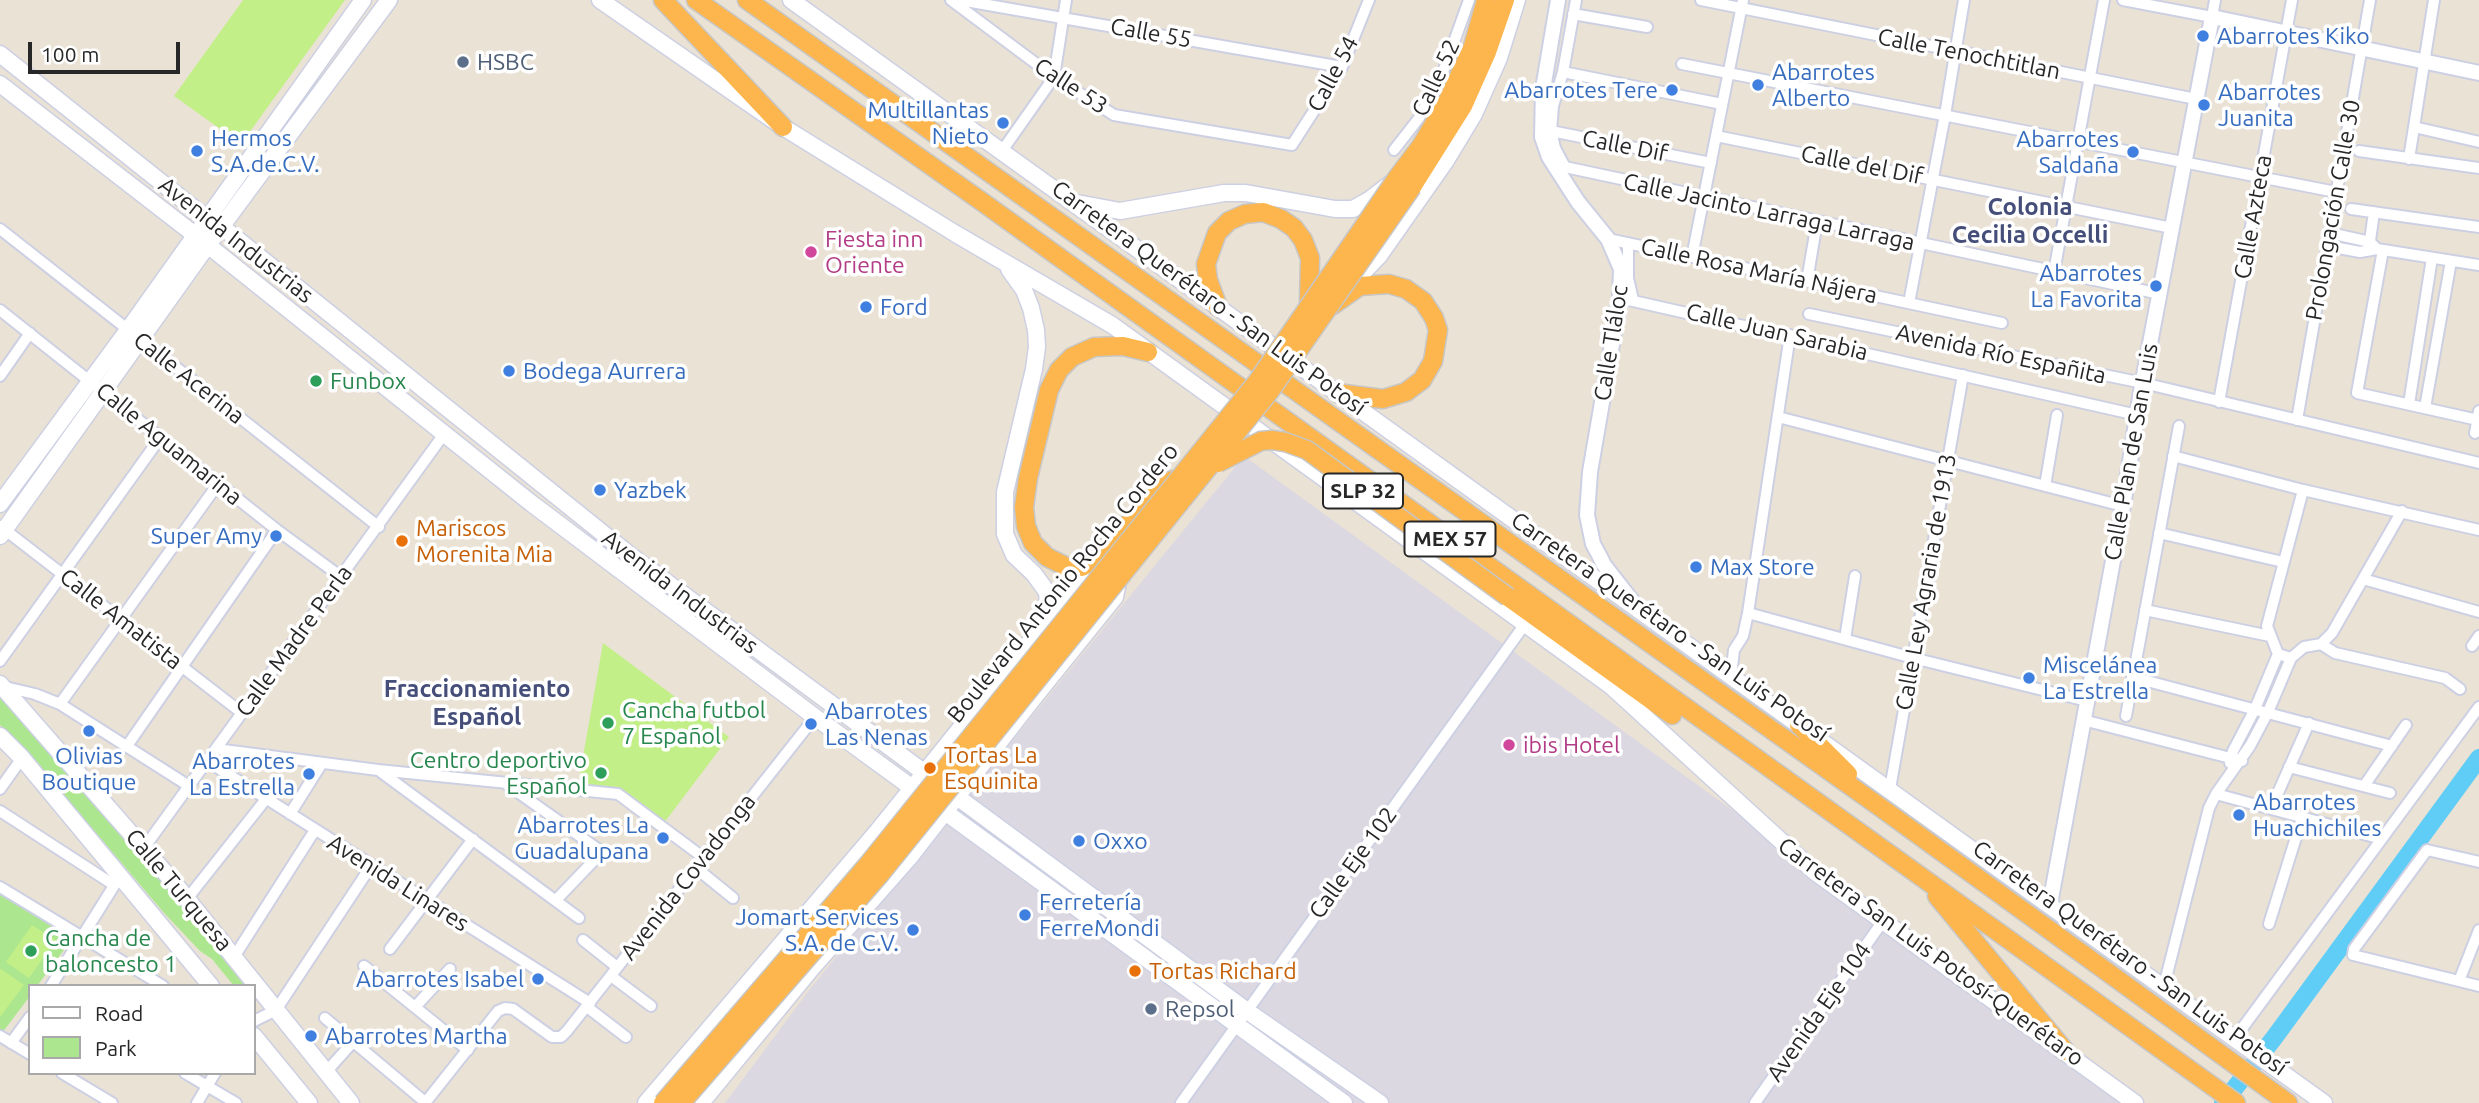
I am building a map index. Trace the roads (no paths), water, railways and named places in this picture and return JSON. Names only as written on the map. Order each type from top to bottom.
[{"type":"highway","points":[[663,0],[783,127]]},
{"type":"highway","name":"MEX 57","points":[[696,0],[981,201],[2236,1103]]},
{"type":"highway","name":"Carretera Querétaro - San Luis Potosí","points":[[747,0],[1880,807],[2288,1103]]},
{"type":"highway","name":"SLP 32","points":[[1404,183],[1473,46],[1486,0]]},
{"type":"highway","name":"SLP 32","points":[[1264,386],[1404,183],[1462,106],[1488,51],[1505,0]]},
{"type":"highway","points":[[1218,307],[1208,280],[1206,264],[1217,233],[1229,221],[1245,214],[1263,212],[1294,228],[1303,240],[1310,258],[1316,309],[1360,286],[1389,284],[1406,289],[1423,301],[1434,317],[1438,330],[1433,361],[1422,380],[1406,392],[1383,398],[1337,393]]},
{"type":"highway","points":[[1148,352],[1123,346],[1094,347],[1072,357],[1059,370],[1049,390],[1028,478],[1024,507],[1026,526],[1033,543],[1047,557],[1067,567],[1082,567],[1098,558],[1164,484],[1180,477]]},
{"type":"highway","name":"Boulevard Antonio Rocha Cordero","points":[[681,1103],[881,873],[1205,470],[1264,386]]},
{"type":"highway","name":"Boulevard Antonio Rocha Cordero","points":[[663,1103],[870,862],[1180,477],[1264,386]]},
{"type":"highway","name":"SLP 32","points":[[1205,470],[1261,441],[1293,443],[1307,450],[1672,715]]},
{"type":"highway","points":[[1611,686],[1737,746]]},
{"type":"highway","points":[[1799,725],[1880,807]]},
{"type":"highway","points":[[1921,877],[2065,1051]]},
{"type":"main road","points":[[201,240],[206,218],[363,0]]},
{"type":"main road","points":[[2,530],[104,390],[135,335],[201,240],[222,226],[388,0]]},
{"type":"main road","name":"Carretera San Luis Potosí-Querétaro","points":[[600,0],[783,127],[1111,326],[1148,352],[1611,686],[1815,872],[2136,1103]]},
{"type":"main road","points":[[791,0],[2324,1103]]},
{"type":"main road","points":[[1316,309],[1379,256],[1445,162],[1474,114],[1494,69],[1517,0]]},
{"type":"main road","name":"Avenida Industrias","points":[[0,54],[206,218],[222,226],[631,556],[1247,1011],[1380,1103]]},
{"type":"main road","name":"Avenida Industrias","points":[[0,84],[531,503],[945,813],[1344,1103]]},
{"type":"main road","points":[[253,154],[267,164]]},
{"type":"main road","points":[[1072,202],[1120,211],[1224,193],[1246,193],[1335,209],[1353,209],[1404,183]]},
{"type":"main road","points":[[1003,261],[1024,290],[1036,330],[1034,369],[1005,492],[1003,512],[1005,534],[1014,555],[1034,574],[1047,593],[1048,608],[1030,641]]},
{"type":"main road","points":[[0,504],[91,380],[135,335]]},
{"type":"main road","points":[[340,352],[353,352],[366,342]]},
{"type":"main road","points":[[444,434],[452,429],[467,428],[480,433]]},
{"type":"main road","points":[[482,465],[500,461],[515,462]]},
{"type":"main road","points":[[531,503],[547,488]]},
{"type":"main road","points":[[620,570],[631,556]]},
{"type":"main road","name":"Boulevard Antonio Rocha Cordero","points":[[646,1103],[876,833],[1098,558]]},
{"type":"main road","name":"Boulevard Antonio Rocha Cordero","points":[[701,1103],[945,813],[1115,597],[1119,577]]},
{"type":"main road","name":"Calle Turquesa","points":[[2,685],[144,848],[255,984]]},
{"type":"main road","name":"Calle Turquesa","points":[[0,736],[22,758],[118,880],[209,984]]},
{"type":"main road","points":[[893,752],[911,760],[921,759],[929,757],[947,742]]},
{"type":"main road","points":[[947,742],[947,760],[954,769],[967,773],[982,765]]},
{"type":"main road","points":[[982,765],[976,776],[975,793],[980,810],[992,824]]},
{"type":"main road","points":[[889,771],[895,790],[894,810]]},
{"type":"main road","points":[[876,833],[889,823],[905,825],[912,833],[913,839],[909,858]]},
{"type":"main road","points":[[927,835],[944,826],[971,831]]},
{"type":"main road","name":"Calle Turquesa","points":[[256,985],[351,1103]]},
{"type":"main road","points":[[256,1038],[309,1103]]},
{"type":"street","name":"Calle 53","points":[[951,0],[1054,77],[1114,115],[1292,145]]},
{"type":"street","name":"Calle 55","points":[[960,0],[1342,67]]},
{"type":"street","points":[[1002,151],[1054,77],[1066,0]]},
{"type":"street","name":"Calle 54","points":[[1292,145],[1342,67],[1369,0]]},
{"type":"street","name":"Calle 52","points":[[1394,150],[1419,118],[1440,77],[1469,0]]},
{"type":"street","name":"Calle Tláloc","points":[[1558,0],[1543,89],[1549,157],[1578,202],[1608,239],[1621,269],[1627,299],[1590,472],[1587,515],[1594,544],[1604,565],[1641,611]]},
{"type":"street","name":"Calle Tláloc","points":[[1576,0],[1563,72],[1546,134],[1565,167],[1584,172]]},
{"type":"street","name":"Calle Tenochtitlan","points":[[1701,0],[1742,4],[1956,52],[2196,99]]},
{"type":"street","points":[[1909,303],[1964,0]]},
{"type":"street","points":[[2054,272],[2104,0]]},
{"type":"street","points":[[2123,0],[2479,73]]},
{"type":"street","name":"Calle Plan de San Luis","points":[[2050,904],[2123,506],[2142,387],[2215,0]]},
{"type":"street","name":"Calle Azteca","points":[[2219,402],[2292,0]]},
{"type":"street","name":"Prolongación Calle 30","points":[[2297,420],[2370,0]]},
{"type":"street","points":[[2409,159],[2434,0]]},
{"type":"street","points":[[1692,257],[1742,4]]},
{"type":"street","points":[[1573,15],[1647,27]]},
{"type":"street","points":[[1682,64],[2336,192]]},
{"type":"street","points":[[1563,72],[1722,104]]},
{"type":"street","points":[[2414,127],[2479,142]]},
{"type":"street","name":"Calle Dif","points":[[1546,134],[1711,163]]},
{"type":"street","name":"Calle del Dif","points":[[1716,136],[2172,228]]},
{"type":"street","points":[[2359,151],[2479,168]]},
{"type":"street","name":"Calle Jacinto Larraga Larraga","points":[[1584,172],[2160,294]]},
{"type":"street","points":[[2351,209],[2479,227]]},
{"type":"street","points":[[2375,212],[2375,248],[2357,393],[2425,408],[2478,415],[2475,433]]},
{"type":"street","points":[[1807,281],[1817,222]]},
{"type":"street","name":"Calle Acerina","points":[[0,229],[379,527]]},
{"type":"street","points":[[2330,233],[2375,248]]},
{"type":"street","name":"Calle Rosa María Nájera","points":[[1608,239],[2002,323]]},
{"type":"street","points":[[1627,299],[1628,243]]},
{"type":"street","points":[[2328,246],[2375,248],[2479,265]]},
{"type":"street","points":[[2409,404],[2432,258]]},
{"type":"street","points":[[2425,408],[2451,261]]},
{"type":"street","points":[[2427,292],[2445,295]]},
{"type":"street","name":"Calle Juan Sarabia","points":[[1627,299],[2138,412]]},
{"type":"street","name":"Calle Aguamarina","points":[[0,310],[104,390],[218,484],[340,576]]},
{"type":"street","name":"Avenida Río Españita","points":[[1809,314],[2219,402],[2479,463]]},
{"type":"street","points":[[0,376],[30,333]]},
{"type":"street","points":[[1731,676],[1734,650],[1743,636],[1748,613],[1790,335]]},
{"type":"street","name":"Calle Ley Agraria de 1913","points":[[1889,789],[1963,375]]},
{"type":"street","points":[[2045,486],[2057,415]]},
{"type":"street","points":[[1778,417],[2123,506]]},
{"type":"street","points":[[2126,716],[2179,426]]},
{"type":"street","name":"Calle Madre Perla","points":[[144,848],[444,434]]},
{"type":"street","points":[[0,661],[160,438]]},
{"type":"street","points":[[2173,456],[2304,490],[2479,530]]},
{"type":"street","points":[[60,704],[218,484]]},
{"type":"street","points":[[2291,658],[2278,653],[2270,636],[2267,617],[2304,490]]},
{"type":"street","points":[[2236,759],[2268,712],[2291,658],[2304,648],[2321,644],[2332,633],[2402,512]]},
{"type":"street","name":"Calle Amatista","points":[[2,530],[242,713]]},
{"type":"street","points":[[127,746],[277,530]]},
{"type":"street","points":[[2159,533],[2283,562]]},
{"type":"street","points":[[1845,639],[1855,576]]},
{"type":"street","points":[[2362,579],[2479,612]]},
{"type":"street","points":[[2145,610],[2270,636]]},
{"type":"street","points":[[1748,613],[2087,701]]},
{"type":"street","name":"Calle Eje 102","points":[[1181,1103],[1525,624]]},
{"type":"street","points":[[2472,646],[2479,636]]},
{"type":"street","points":[[2321,644],[2335,653],[2445,678],[2460,689]]},
{"type":"street","points":[[2164,986],[2209,808],[2230,773],[2278,653]]},
{"type":"street","points":[[2132,677],[2392,746]]},
{"type":"street","points":[[2,685],[60,704],[189,786]]},
{"type":"street","points":[[2239,1041],[2479,707]]},
{"type":"street","name":"Avenida Covadonga","points":[[468,1050],[498,1011],[505,1008],[513,1009],[552,1037],[561,1037],[815,717]]},
{"type":"street","points":[[2083,720],[2236,759]]},
{"type":"street","points":[[2277,795],[2309,723]]},
{"type":"street","points":[[2364,786],[2406,725]]},
{"type":"street","points":[[216,749],[378,770],[618,794],[704,858]]},
{"type":"street","points":[[0,789],[22,758]]},
{"type":"street","name":"Avenida Linares","points":[[207,761],[588,1005],[626,1037]]},
{"type":"street","points":[[289,814],[322,763]]},
{"type":"street","points":[[2289,767],[2390,793]]},
{"type":"street","points":[[378,770],[579,918]]},
{"type":"street","points":[[503,781],[602,852],[556,900]]},
{"type":"street","points":[[2216,794],[2382,839]]},
{"type":"street","points":[[187,899],[266,799]]},
{"type":"street","points":[[0,811],[118,880],[52,984]]},
{"type":"street","points":[[2269,924],[2302,818]]},
{"type":"street","points":[[234,957],[315,830]]},
{"type":"street","points":[[390,949],[473,839]]},
{"type":"street","points":[[2479,862],[2427,850],[2354,949],[2353,955],[2479,986]]},
{"type":"street","points":[[256,1020],[276,1010],[371,866]]},
{"type":"street","points":[[696,868],[733,898]]},
{"type":"street","points":[[0,887],[160,984]]},
{"type":"street","name":"Avenida Eje 104","points":[[1755,1103],[1883,921]]},
{"type":"street","points":[[2459,981],[2479,930]]},
{"type":"street","points":[[583,940],[651,1006]]},
{"type":"street","points":[[325,1018],[425,1103],[468,1050],[364,966]]},
{"type":"street","points":[[415,1007],[450,969]]},
{"type":"street","points":[[11,1043],[28,1020]]},
{"type":"street","points":[[0,1036],[28,1053]]},
{"type":"street","points":[[326,1072],[353,1042]]},
{"type":"street","points":[[65,1075],[112,1103]]},
{"type":"street","points":[[188,1075],[236,1103]]},
{"type":"street","points":[[198,1103],[214,1075]]},
{"type":"street","points":[[86,1103],[93,1091]]},
{"type":"waterway","points":[[2223,1103],[2274,1038],[2479,758]]},
{"type":"place","name":"Abarrotes Kiko","points":[[2203,36]]},
{"type":"place","name":"HSBC","points":[[463,62]]},
{"type":"place","name":"Abarrotes Alberto","points":[[1758,85]]},
{"type":"place","name":"Abarrotes Tere","points":[[1672,90]]},
{"type":"place","name":"Abarrotes Juanita","points":[[2204,105]]},
{"type":"place","name":"Multillantas Nieto","points":[[1003,123]]},
{"type":"place","name":"Hermos S.A.de.C.V.","points":[[197,151]]},
{"type":"place","name":"Abarrotes Saldaña","points":[[2133,152]]},
{"type":"place","name":"Fiesta inn Oriente","points":[[811,252]]},
{"type":"place","name":"Abarrotes La Favorita","points":[[2156,286]]},
{"type":"place","name":"Ford","points":[[866,307]]},
{"type":"place","name":"Bodega Aurrera","points":[[509,371]]},
{"type":"place","name":"Funbox","points":[[316,381]]},
{"type":"place","name":"Yazbek","points":[[600,490]]},
{"type":"place","name":"Super Amy","points":[[276,536]]},
{"type":"place","name":"Mariscos Morenita Mia","points":[[402,541]]},
{"type":"place","name":"Max Store","points":[[1696,567]]},
{"type":"place","name":"Miscelánea La Estrella","points":[[2029,678]]},
{"type":"place","name":"Cancha futbol 7 Español","points":[[608,723]]},
{"type":"place","name":"Abarrotes Las Nenas","points":[[811,724]]},
{"type":"place","name":"Olivias Boutique","points":[[89,731]]},
{"type":"place","name":"ibis Hotel","points":[[1509,745]]},
{"type":"place","name":"Tortas La Esquinita","points":[[930,768]]},
{"type":"place","name":"Centro deportivo Español","points":[[601,773]]},
{"type":"place","name":"Abarrotes La Estrella","points":[[309,774]]},
{"type":"place","name":"Abarrotes Huachichiles","points":[[2239,815]]},
{"type":"place","name":"Abarrotes La Guadalupana","points":[[663,838]]},
{"type":"place","name":"Oxxo","points":[[1079,841]]},
{"type":"place","name":"Ferretería FerreMondi","points":[[1025,915]]},
{"type":"place","name":"Jomart Services S.A. de C.V.","points":[[913,930]]},
{"type":"place","name":"Cancha de baloncesto 1","points":[[31,951]]},
{"type":"place","name":"Tortas Richard","points":[[1135,971]]},
{"type":"place","name":"Abarrotes Isabel","points":[[538,979]]},
{"type":"place","name":"Repsol","points":[[1151,1009]]},
{"type":"place","name":"Abarrotes Martha","points":[[311,1036]]},
{"type":"district","name":"Colonia Cecilia Occelli","points":[[2030,221]]},
{"type":"district","name":"Fraccionamiento Español","points":[[477,703]]}]
